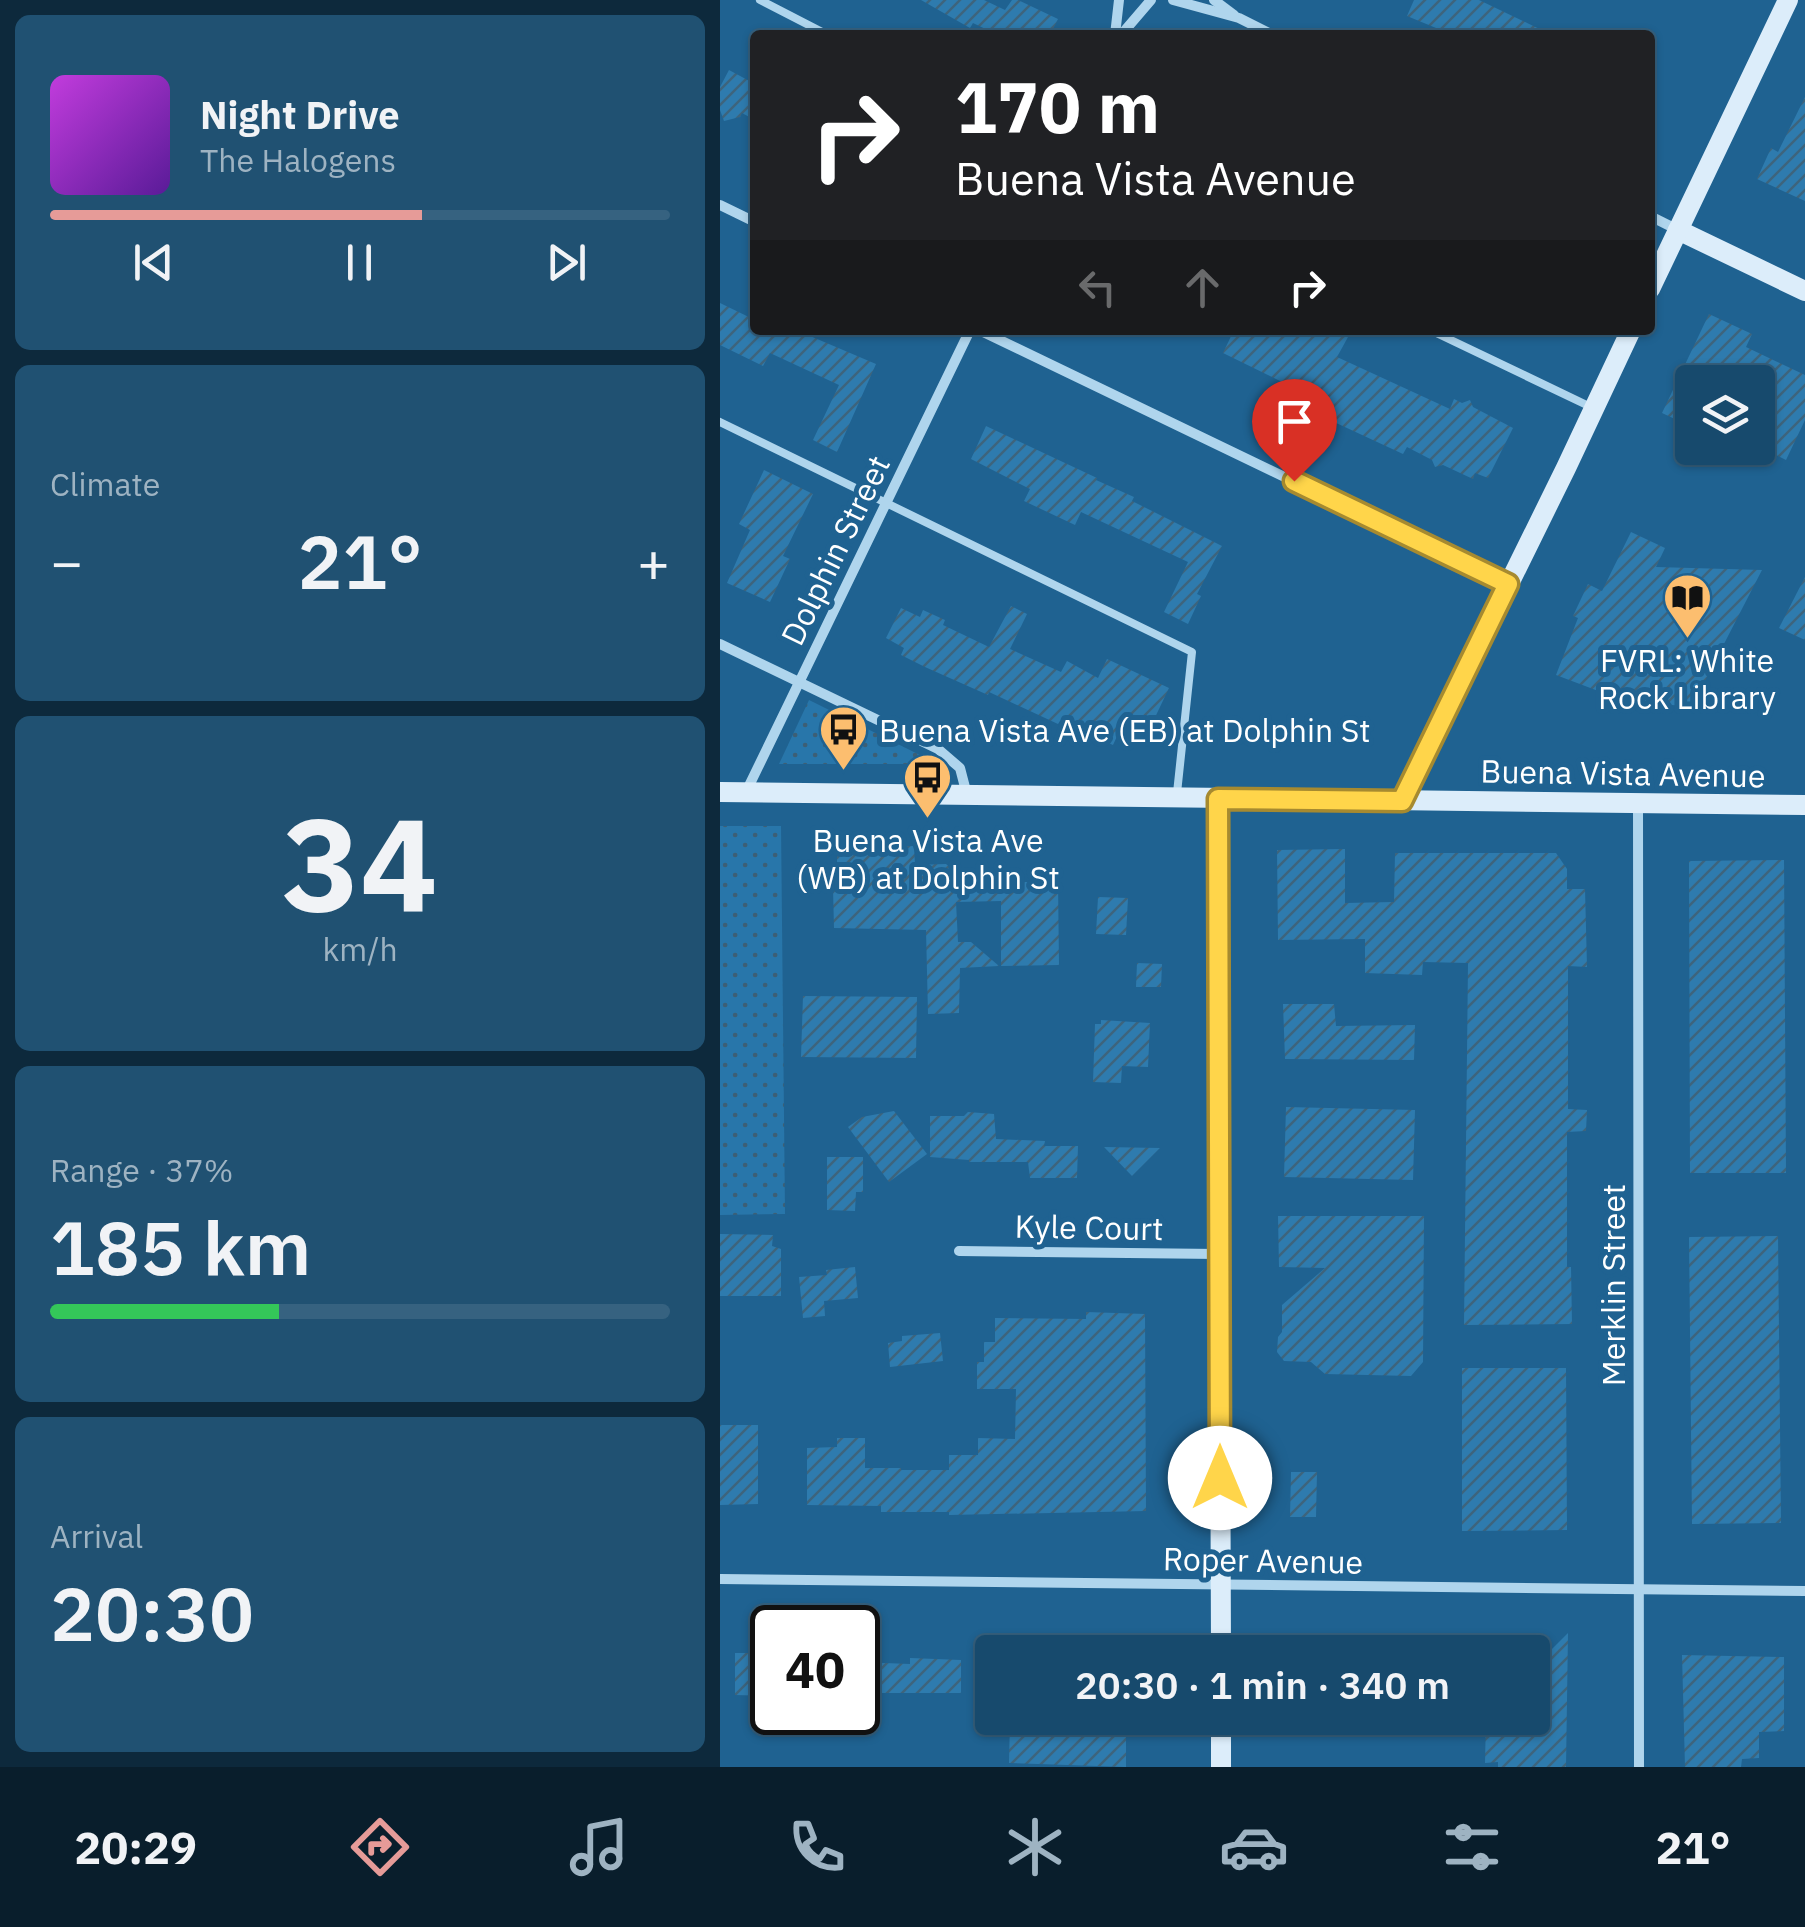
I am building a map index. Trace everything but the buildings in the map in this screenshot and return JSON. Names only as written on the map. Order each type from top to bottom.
[{"type":"street","points":[[1118,30],[1119,0]]},
{"type":"street","points":[[1123,30],[1151,0]]},
{"type":"street","points":[[1173,0],[1239,18]]},
{"type":"street","points":[[1214,0],[1263,30]]},
{"type":"street","points":[[1655,278],[1788,0]]},
{"type":"street","points":[[720,205],[750,220]]},
{"type":"street","points":[[1655,218],[1805,291]]},
{"type":"street","name":"Dolphin Street","points":[[746,792],[968,335]]},
{"type":"street","points":[[989,335],[1508,584]]},
{"type":"street","points":[[1402,801],[1628,335]]},
{"type":"street","points":[[720,644],[938,749],[960,768],[967,796]]},
{"type":"street","name":"Buena Vista Avenue","points":[[720,792],[1805,805]]},
{"type":"street","points":[[1218,799],[1221,1635]]},
{"type":"street","name":"Merklin Street","points":[[1638,803],[1639,1767]]},
{"type":"street","name":"Kyle Court","points":[[959,1251],[1218,1254]]},
{"type":"street","name":"Roper Avenue","points":[[720,1579],[1805,1591]]},
{"type":"street","points":[[1221,1735],[1221,1767]]},
{"type":"lane","points":[[760,0],[818,30]]},
{"type":"lane","points":[[1441,335],[1594,408]]},
{"type":"lane","points":[[720,422],[1192,652],[1177,798]]},
{"type":"shaded area","points":[[809,700],[938,764],[779,764]]},
{"type":"shaded area","points":[[720,826],[781,826],[785,1214],[720,1215]]},
{"type":"place","name":"FVRL: White Rock Library","points":[[1687,640]]},
{"type":"place","name":"Buena Vista Ave (EB) at Dolphin St","points":[[844,772]]},
{"type":"place","name":"Buena Vista Ave (WB) at Dolphin St","points":[[928,820]]},
{"type":"route","points":[[1220,1478],[1218,799],[1402,801],[1508,584],[1294,481]]}]
